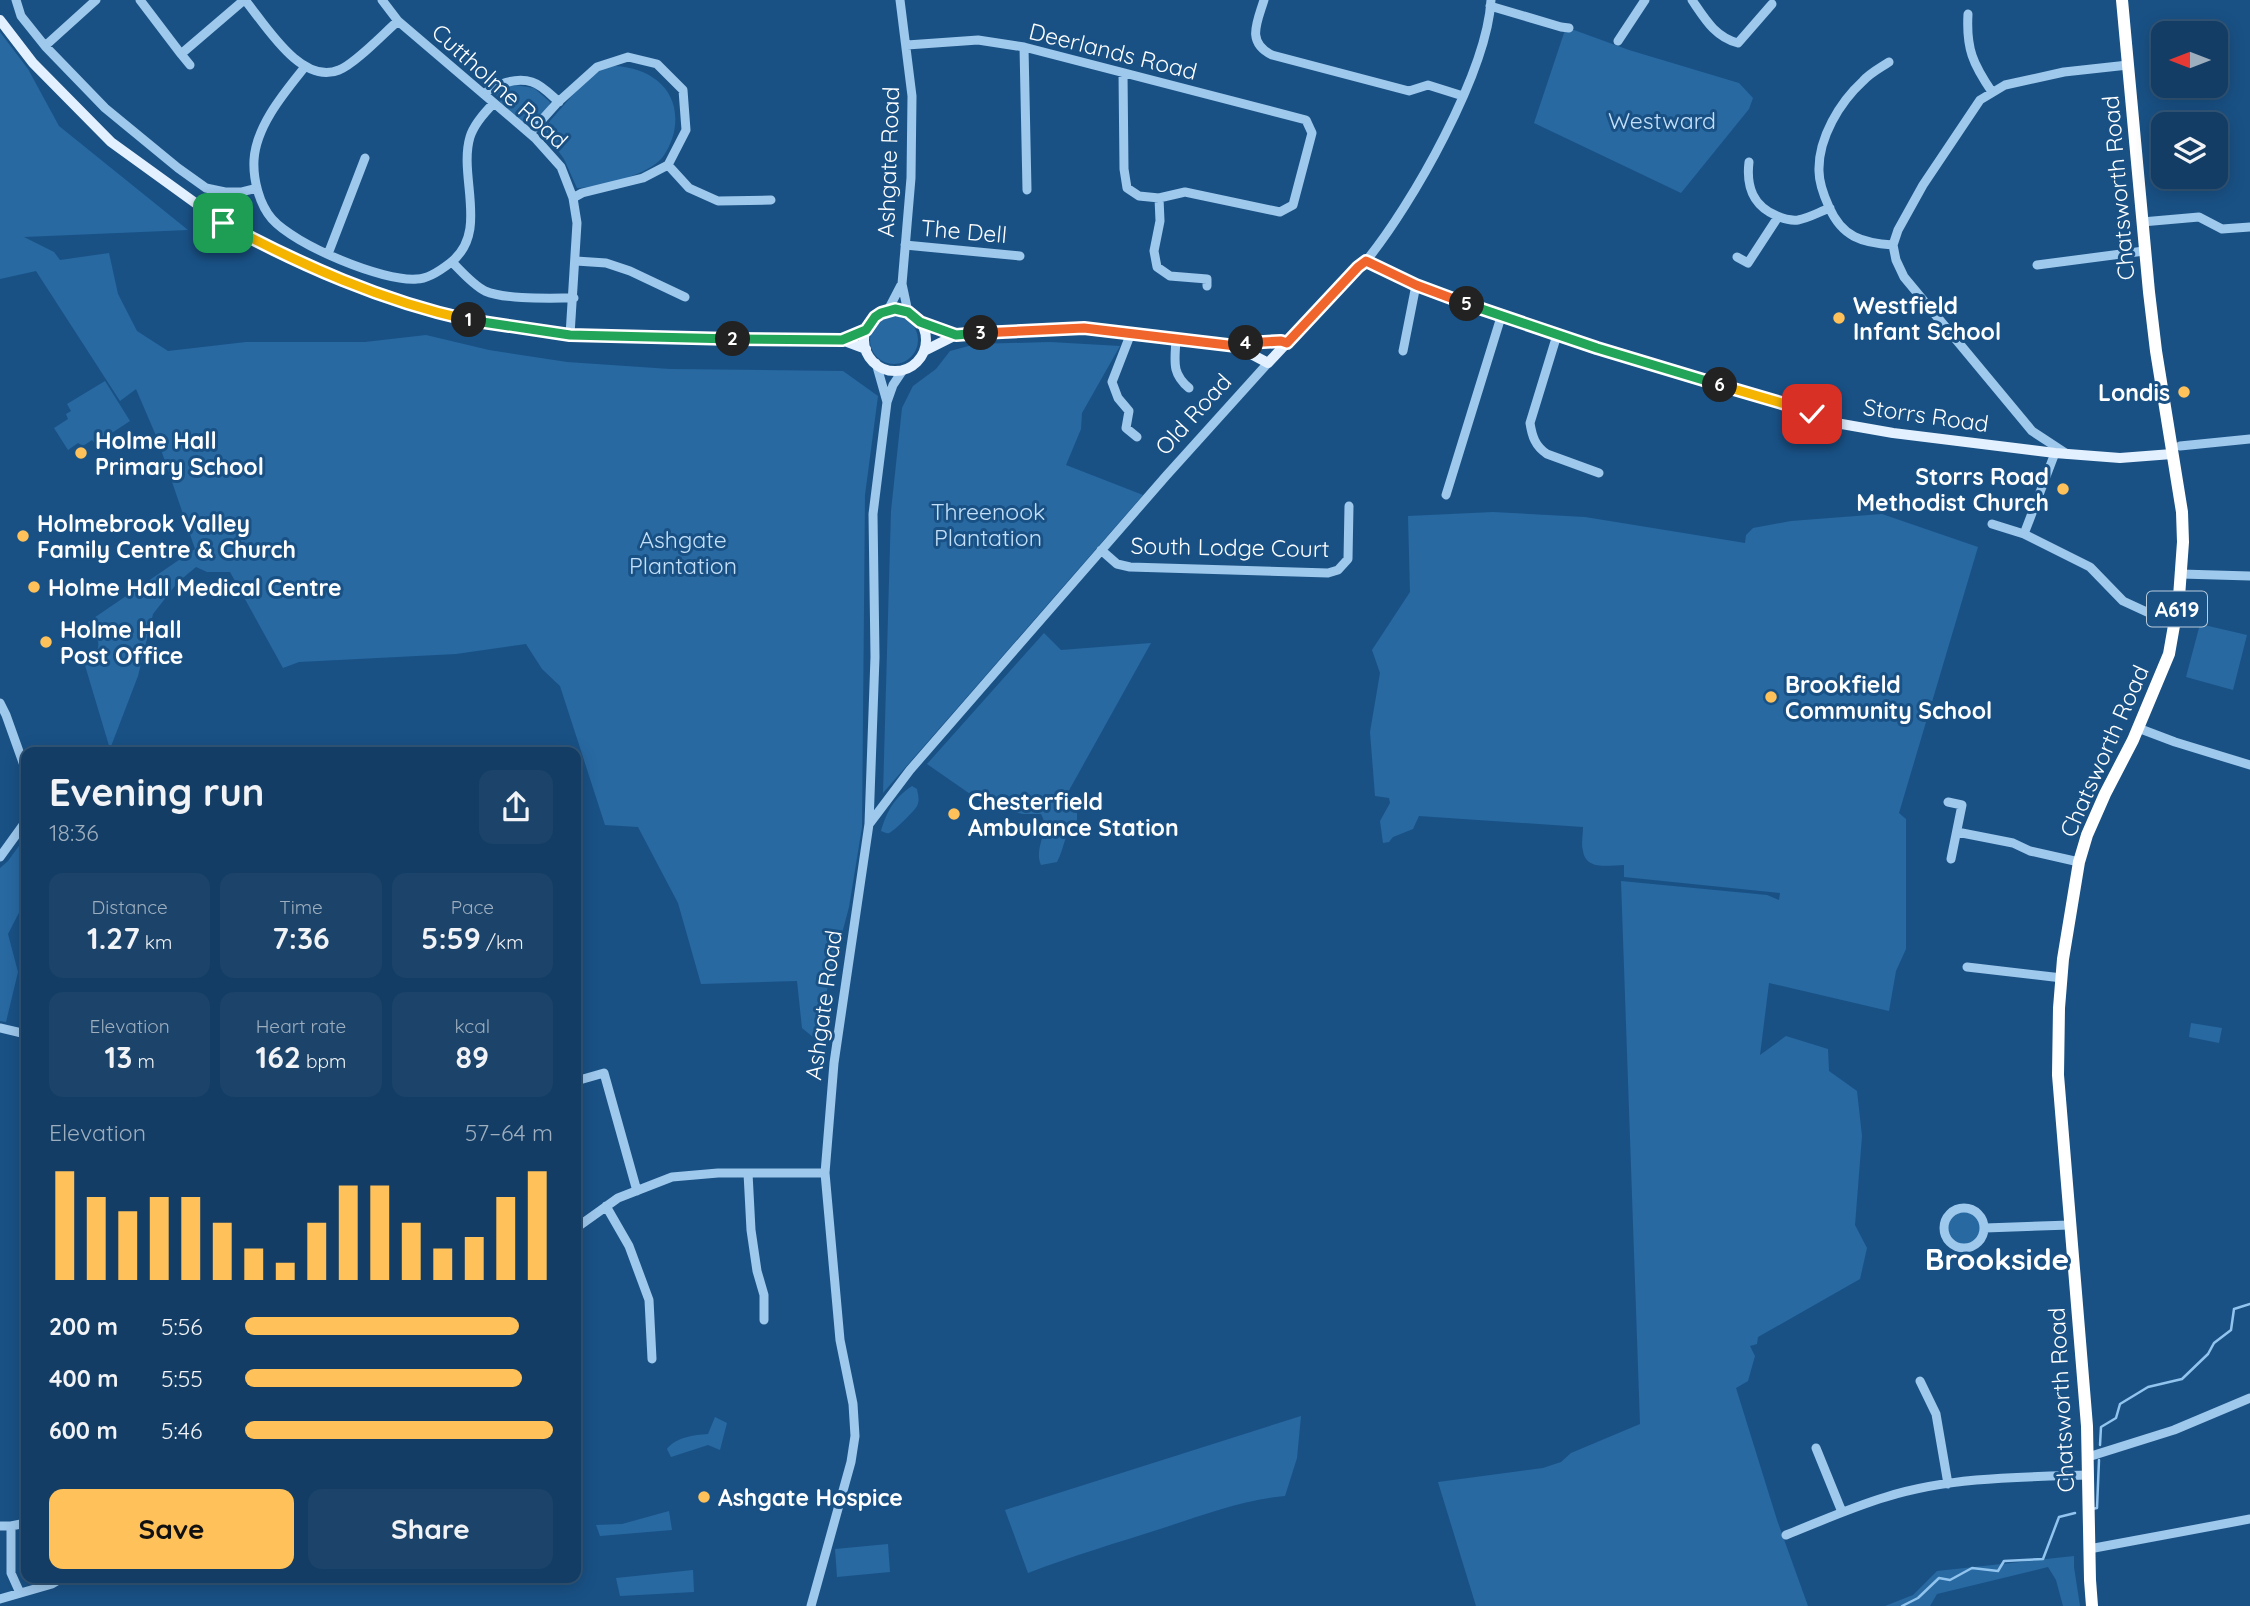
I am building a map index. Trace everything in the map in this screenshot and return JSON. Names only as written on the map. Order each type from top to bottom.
[{"type":"highway","name":"Chatsworth Road","points":[[2092,1606],[2083,1374],[2058,1075],[2062,978],[2079,862],[2087,835],[2138,728],[2169,654],[2181,574],[2182,512],[2176,450],[2156,351],[2144,251],[2122,0]]},
{"type":"main road","points":[[0,20],[33,63],[111,142],[223,223],[323,273],[379,295],[437,313],[488,324],[570,335],[842,340],[866,349],[876,363],[884,368],[903,370],[916,363],[924,351],[926,336],[920,322]]},
{"type":"main road","name":"Storrs Road","points":[[1366,261],[1416,285],[1501,317],[1802,409],[1836,423],[1893,433],[2067,454],[2120,458],[2176,450]]},
{"type":"main road","name":"Old Road","points":[[1268,363],[1366,261]]},
{"type":"main road","points":[[842,340],[866,330],[875,317],[895,309],[908,312],[920,322],[956,335],[1084,328],[1236,346],[1268,363]]},
{"type":"main road","points":[[866,330],[866,349]]},
{"type":"main road","points":[[924,351],[956,335]]},
{"type":"main road","points":[[1236,346],[1249,342],[1287,343]]},
{"type":"street","points":[[16,0],[21,16],[45,46],[105,108],[178,168],[206,188],[225,192],[257,188]]},
{"type":"street","points":[[45,46],[96,0]]},
{"type":"street","points":[[140,0],[190,65]]},
{"type":"street","points":[[181,54],[244,0],[292,58],[304,68],[327,73],[340,70],[398,21]]},
{"type":"street","name":"Cuttholme Road","points":[[382,0],[398,21],[530,133],[561,167],[573,198],[577,223],[570,335]]},
{"type":"street","name":"Ashgate Road","points":[[900,0],[912,96],[913,147],[902,284],[908,312]]},
{"type":"street","points":[[1264,0],[1255,30],[1262,50],[1272,55],[1409,91],[1428,85],[1463,96]]},
{"type":"street","points":[[1618,41],[1645,0]]},
{"type":"street","points":[[1692,0],[1708,25],[1728,41],[1738,43],[1772,4]]},
{"type":"street","points":[[1491,3],[1569,28]]},
{"type":"street","name":"Old Road","points":[[1366,261],[1380,244],[1426,171],[1463,96],[1480,51],[1491,3]]},
{"type":"street","points":[[1968,14],[1968,45],[1979,72],[1992,92]]},
{"type":"street","name":"Deerlands Road","points":[[907,45],[978,40],[1024,47],[1306,120],[1312,133],[1293,205],[1280,212],[1185,192],[1159,198]]},
{"type":"street","points":[[1024,47],[1027,190]]},
{"type":"street","points":[[530,133],[597,67],[628,57],[657,64],[683,90],[686,130],[668,165],[643,178],[582,193],[573,198]]},
{"type":"street","points":[[1889,62],[1863,80],[1840,107],[1823,143],[1819,171],[1824,196],[1839,226],[1850,235],[1876,244],[1893,244]]},
{"type":"street","points":[[2067,454],[2032,431],[1905,277],[1896,260],[1893,244],[1923,185],[1980,100],[2005,85],[2064,72],[2128,65]]},
{"type":"street","points":[[304,68],[262,130],[254,159],[257,188],[264,207],[281,228],[306,245],[392,278],[419,280],[452,262],[461,251],[470,229],[467,159],[470,137],[481,117],[494,103]]},
{"type":"street","points":[[1123,73],[1124,169],[1127,188],[1139,197],[1159,198],[1160,221],[1154,251],[1157,267],[1170,276],[1207,279],[1207,286]]},
{"type":"street","points":[[484,94],[495,85],[531,81],[559,102]]},
{"type":"street","points":[[328,254],[365,158]]},
{"type":"street","points":[[1749,162],[1747,177],[1751,194],[1764,211],[1784,220],[1797,220],[1829,208]]},
{"type":"street","points":[[668,165],[689,188],[718,201],[772,200]]},
{"type":"street","points":[[1737,257],[1748,263],[1778,217]]},
{"type":"street","points":[[2142,222],[2199,217],[2222,229],[2250,227]]},
{"type":"street","name":"The Dell","points":[[905,245],[1020,256]]},
{"type":"street","points":[[2037,265],[2144,251]]},
{"type":"street","points":[[576,261],[606,263],[630,271],[685,297]]},
{"type":"street","points":[[452,262],[486,291],[522,298],[574,298]]},
{"type":"street","name":"Ashgate Road","points":[[888,310],[902,284]]},
{"type":"street","points":[[1403,351],[1416,285]]},
{"type":"street","points":[[1446,495],[1501,317]]},
{"type":"street","points":[[1131,333],[1112,382],[1118,397],[1129,411],[1125,428],[1137,437]]},
{"type":"street","points":[[1557,335],[1530,422],[1532,437],[1547,454],[1599,473]]},
{"type":"street","points":[[1176,339],[1177,373],[1179,379],[1189,388]]},
{"type":"street","name":"Ashgate Road","points":[[876,363],[887,402]]},
{"type":"street","name":"Old Road","points":[[869,824],[910,770],[1268,363]]},
{"type":"street","name":"Ashgate Road","points":[[811,1606],[851,1462],[856,1430],[840,1340],[825,1173],[832,1082],[869,824],[875,657],[873,514],[887,402],[893,385],[903,370]]},
{"type":"street","points":[[2176,450],[2250,439]]},
{"type":"street","points":[[2024,534],[2055,453]]},
{"type":"street","name":"South Lodge Court","points":[[1101,550],[1117,564],[1130,567],[1328,573],[1338,570],[1348,559],[1349,506]]},
{"type":"street","points":[[1992,524],[2024,534],[2090,567],[2123,601],[2175,625]]},
{"type":"street","points":[[2181,574],[2250,576]]},
{"type":"street","points":[[0,703],[21,759]]},
{"type":"street","points":[[2138,728],[2250,765]]},
{"type":"street","points":[[1948,802],[1962,805],[1951,859]]},
{"type":"street","points":[[0,857],[21,828]]},
{"type":"street","points":[[1957,832],[2013,843],[2030,851],[2079,862]]},
{"type":"street","points":[[1967,967],[2062,978]]},
{"type":"street","points":[[0,1028],[21,1033]]},
{"type":"street","points":[[581,1080],[604,1073],[636,1191]]},
{"type":"street","points":[[581,1224],[618,1198],[672,1178],[718,1172],[825,1173]]},
{"type":"street","points":[[748,1173],[751,1230],[764,1295],[764,1320]]},
{"type":"street","points":[[606,1206],[629,1246],[649,1300],[652,1359]]},
{"type":"street","points":[[1968,1208],[1980,1215],[1985,1228],[1976,1245],[1963,1248],[1951,1244],[1944,1226],[1949,1214],[1955,1209],[1968,1208]]},
{"type":"street","points":[[1985,1228],[2070,1225]]},
{"type":"street","points":[[1920,1381],[1936,1414],[1948,1484]]},
{"type":"street","points":[[2088,1457],[2174,1430],[2250,1398]]},
{"type":"street","points":[[1816,1448],[1842,1512]]},
{"type":"street","points":[[1786,1535],[1888,1496],[1948,1484],[2088,1475]]},
{"type":"street","points":[[2089,1549],[2250,1519]]},
{"type":"street","points":[[0,1526],[21,1524]]},
{"type":"street","points":[[12,1526],[11,1573],[20,1593]]},
{"type":"street","points":[[0,1599],[54,1583]]},
{"type":"green space","name":"Westward","points":[[1565,30],[1574,30],[1629,50],[1739,83],[1753,98],[1749,109],[1681,193],[1534,123]]},
{"type":"green space","name":"Ashgate Plantation","points":[[0,32],[28,69],[59,126],[188,230],[24,237],[54,252],[60,260],[109,253],[118,294],[137,331],[168,351],[246,342],[365,342],[426,335],[489,350],[567,362],[670,369],[843,371],[878,396],[865,495],[862,827],[849,907],[826,994],[819,1042],[802,1028],[797,981],[701,984],[678,903],[638,827],[605,825],[560,686],[542,669],[526,644],[456,654],[299,662],[283,668],[230,572],[207,572],[196,567],[178,582],[153,614],[138,676],[109,747],[84,662],[98,648],[95,634],[88,622],[195,549],[157,438],[136,389],[120,401],[36,271],[0,279]]},
{"type":"green space","points":[[615,66],[641,72],[662,85],[674,105],[673,136],[659,161],[643,171],[621,180],[577,188],[546,129],[583,83],[602,69]]},
{"type":"green space","points":[[515,85],[534,88],[550,102],[537,121],[524,123],[501,103],[495,93],[499,87]]},
{"type":"green space","points":[[894,316],[911,323],[918,340],[911,357],[894,364],[877,357],[870,340],[877,323]]},
{"type":"green space","name":"Threenook Plantation","points":[[1050,342],[1120,346],[1082,413],[1081,429],[1066,465],[1143,495],[883,793],[891,511],[902,408],[913,386],[936,369],[950,351],[976,344]]},
{"type":"green space","points":[[105,381],[130,421],[95,444],[92,440],[83,446],[78,443],[68,450],[54,428],[68,419],[66,414],[71,411],[67,404]]},
{"type":"green space","points":[[1493,512],[1585,517],[1745,543],[1746,535],[1753,528],[1791,521],[1882,514],[1978,547],[1899,813],[1906,819],[1906,949],[1896,971],[1889,1011],[1769,983],[1760,1055],[1786,1036],[1828,1049],[1829,1071],[1857,1091],[1862,1136],[1855,1225],[1867,1248],[1860,1279],[1758,1337],[1757,1344],[1750,1346],[1755,1356],[1748,1381],[1736,1388],[1777,1520],[1808,1606],[1476,1606],[1438,1482],[1543,1468],[1640,1424],[1621,881],[1767,895],[1779,900],[1780,893],[1624,877],[1624,865],[1599,866],[1589,862],[1582,845],[1583,827],[1419,816],[1413,829],[1383,843],[1380,821],[1390,803],[1389,798],[1375,796],[1370,732],[1380,673],[1372,650],[1410,592],[1408,516]]},
{"type":"green space","points":[[2200,624],[2247,635],[2233,690],[2186,677]]},
{"type":"green space","points":[[1044,633],[1061,650],[1151,643],[1067,794],[1077,813],[1077,820],[1067,834],[1060,857],[1057,862],[1041,865],[1039,852],[1044,820],[1041,814],[1023,814],[986,805],[927,764]]},
{"type":"green space","points":[[912,786],[917,789],[916,808],[891,832],[881,831],[892,806],[900,795]]},
{"type":"green space","points":[[21,843],[21,909],[8,934],[18,972],[6,1022],[0,1021],[0,868]]},
{"type":"green space","points":[[2191,1023],[2222,1028],[2219,1043],[2189,1037]]},
{"type":"green space","points":[[1964,1212],[1976,1216],[1980,1228],[1976,1240],[1964,1244],[1952,1240],[1948,1228],[1952,1216]]},
{"type":"green space","points":[[1301,1416],[1297,1458],[1285,1496],[1222,1509],[1028,1573],[1005,1510]]},
{"type":"green space","points":[[715,1417],[727,1423],[720,1450],[708,1445],[671,1457],[667,1449],[671,1445],[686,1437],[708,1434]]},
{"type":"green space","points":[[669,1511],[672,1530],[600,1536],[596,1525],[622,1524]]},
{"type":"green space","points":[[888,1544],[890,1572],[837,1577],[835,1549]]},
{"type":"green space","points":[[2074,1556],[2080,1606],[2063,1606],[2056,1580],[2048,1567],[1937,1594],[1930,1606],[1885,1606],[1913,1595],[1937,1571]]},
{"type":"green space","points":[[693,1570],[694,1592],[620,1596],[616,1578]]},
{"type":"waterway","points":[[2100,1445],[2101,1427],[2116,1418],[2120,1404],[2148,1387],[2182,1379],[2208,1354],[2214,1343],[2231,1330],[2234,1309],[2250,1304]]},
{"type":"waterway","points":[[2092,1509],[2097,1508],[2099,1460]]},
{"type":"waterway","points":[[1902,1606],[1918,1598],[1939,1578],[1950,1580],[1972,1568],[1998,1571],[2004,1561],[2043,1559],[2059,1517],[2075,1513]]},
{"type":"place","name":"Westfield Infant School","points":[[1839,318]]},
{"type":"place","name":"Londis","points":[[2184,392]]},
{"type":"place","name":"Holme Hall Primary School","points":[[81,453]]},
{"type":"place","name":"Storrs Road Methodist Church","points":[[2063,489]]},
{"type":"place","name":"Holmebrook Valley Family Centre & Church","points":[[23,536]]},
{"type":"place","name":"Holme Hall Medical Centre","points":[[34,587]]},
{"type":"place","name":"Holme Hall Post Office","points":[[46,642]]},
{"type":"place","name":"Brookfield Community School","points":[[1771,697]]},
{"type":"place","name":"Chesterfield Ambulance Station","points":[[954,814]]},
{"type":"place","name":"Ashgate Hospice","points":[[704,1497]]},
{"type":"district","name":"Brookside","points":[[1997,1259]]},
{"type":"route","points":[[223,223],[323,273],[379,295],[437,313],[539,332],[641,338],[842,340],[866,330],[881,313],[895,309],[908,312],[920,322],[956,335],[1084,328],[1236,346],[1249,342],[1287,343],[1366,261],[1416,285],[1501,317],[1812,414]]}]
